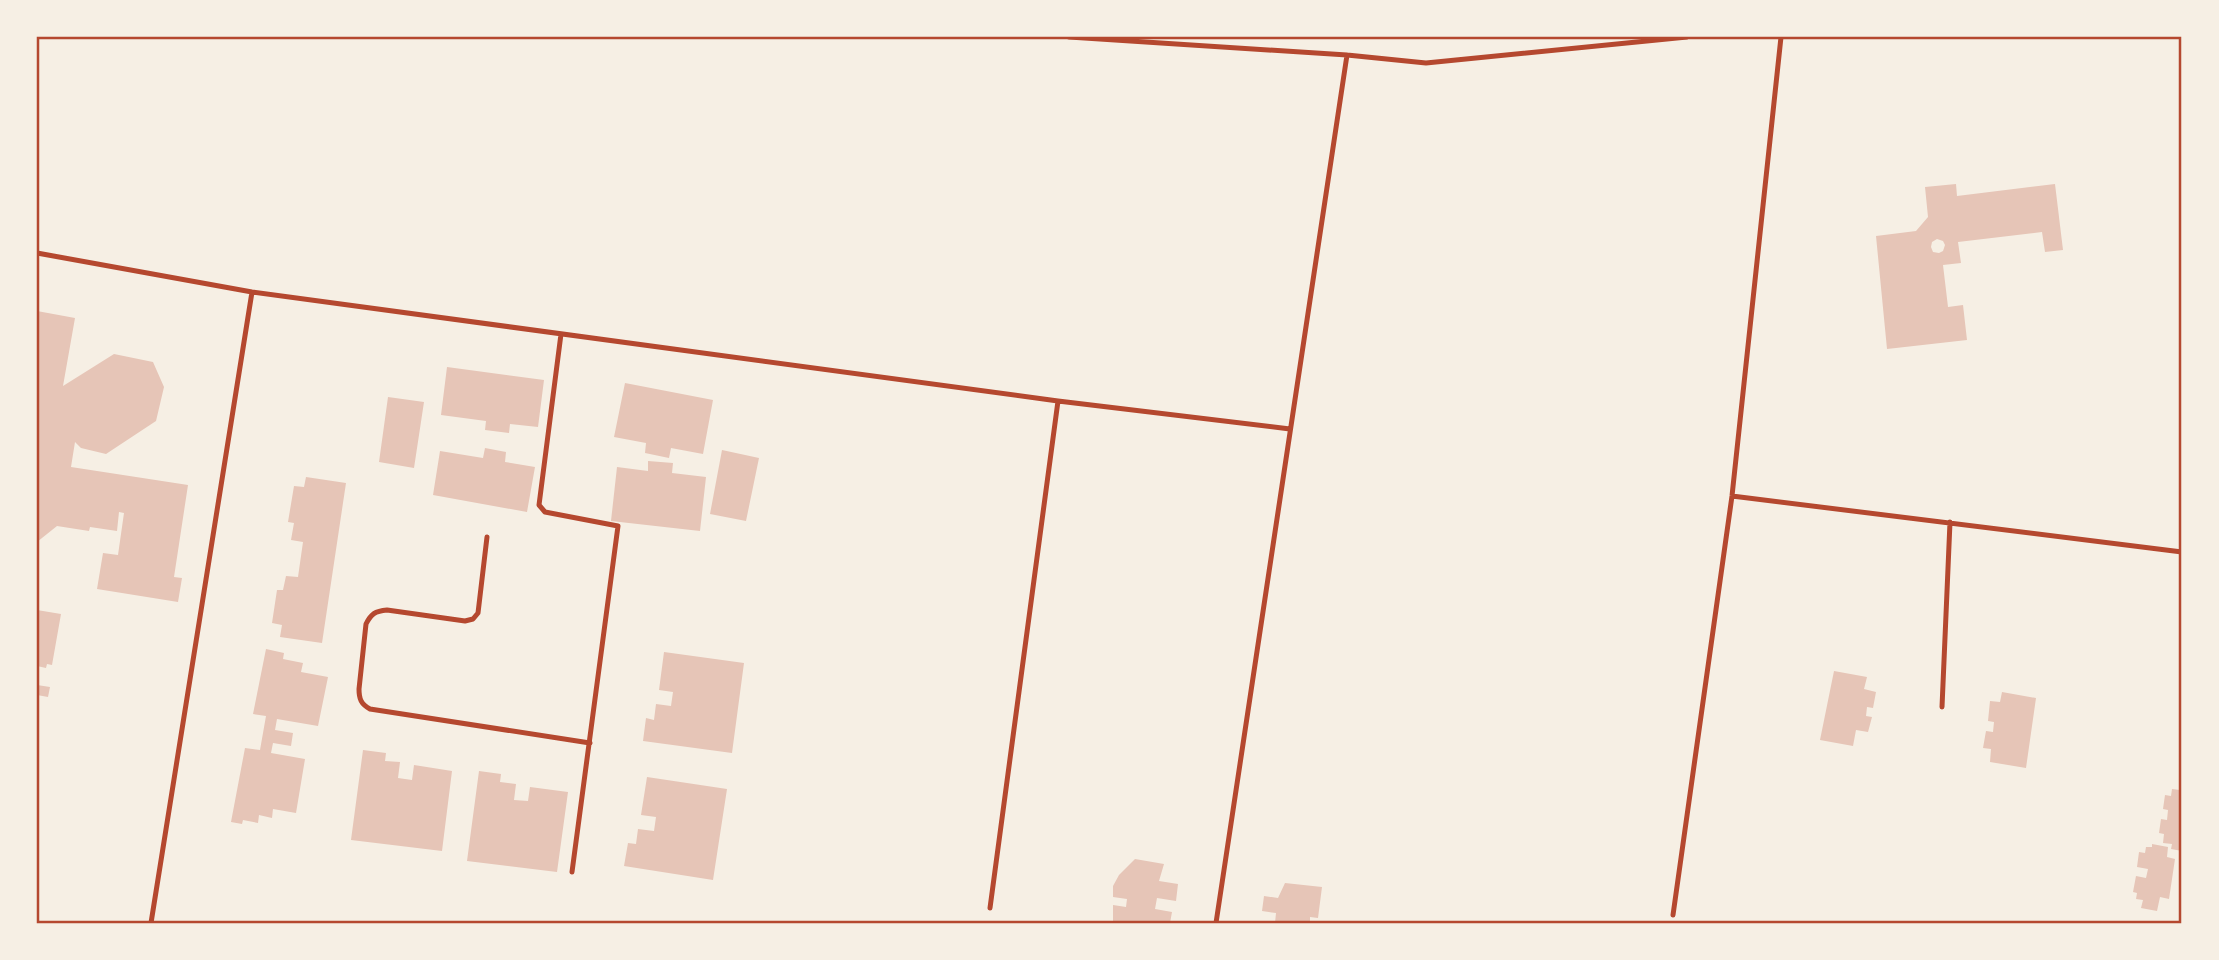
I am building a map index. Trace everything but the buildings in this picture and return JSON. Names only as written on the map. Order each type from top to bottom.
[{"type":"lane","points":[[1069,37],[1347,55],[1426,63],[1687,37]]},
{"type":"lane","points":[[1673,915],[1732,496],[1781,37]]},
{"type":"lane","points":[[1216,923],[1347,55]]},
{"type":"lane","points":[[37,253],[252,292],[1058,401],[1290,429]]},
{"type":"lane","points":[[151,923],[252,292]]},
{"type":"lane","points":[[561,334],[539,505],[545,512],[618,526],[572,872]]},
{"type":"lane","points":[[990,908],[1058,401]]},
{"type":"lane","points":[[1732,496],[2182,552]]},
{"type":"lane","points":[[1942,707],[1950,522]]},
{"type":"lane","points":[[487,537],[478,613],[473,619],[465,621],[387,610],[377,611],[370,616],[366,624],[359,689],[363,705],[370,709],[590,743]]}]
